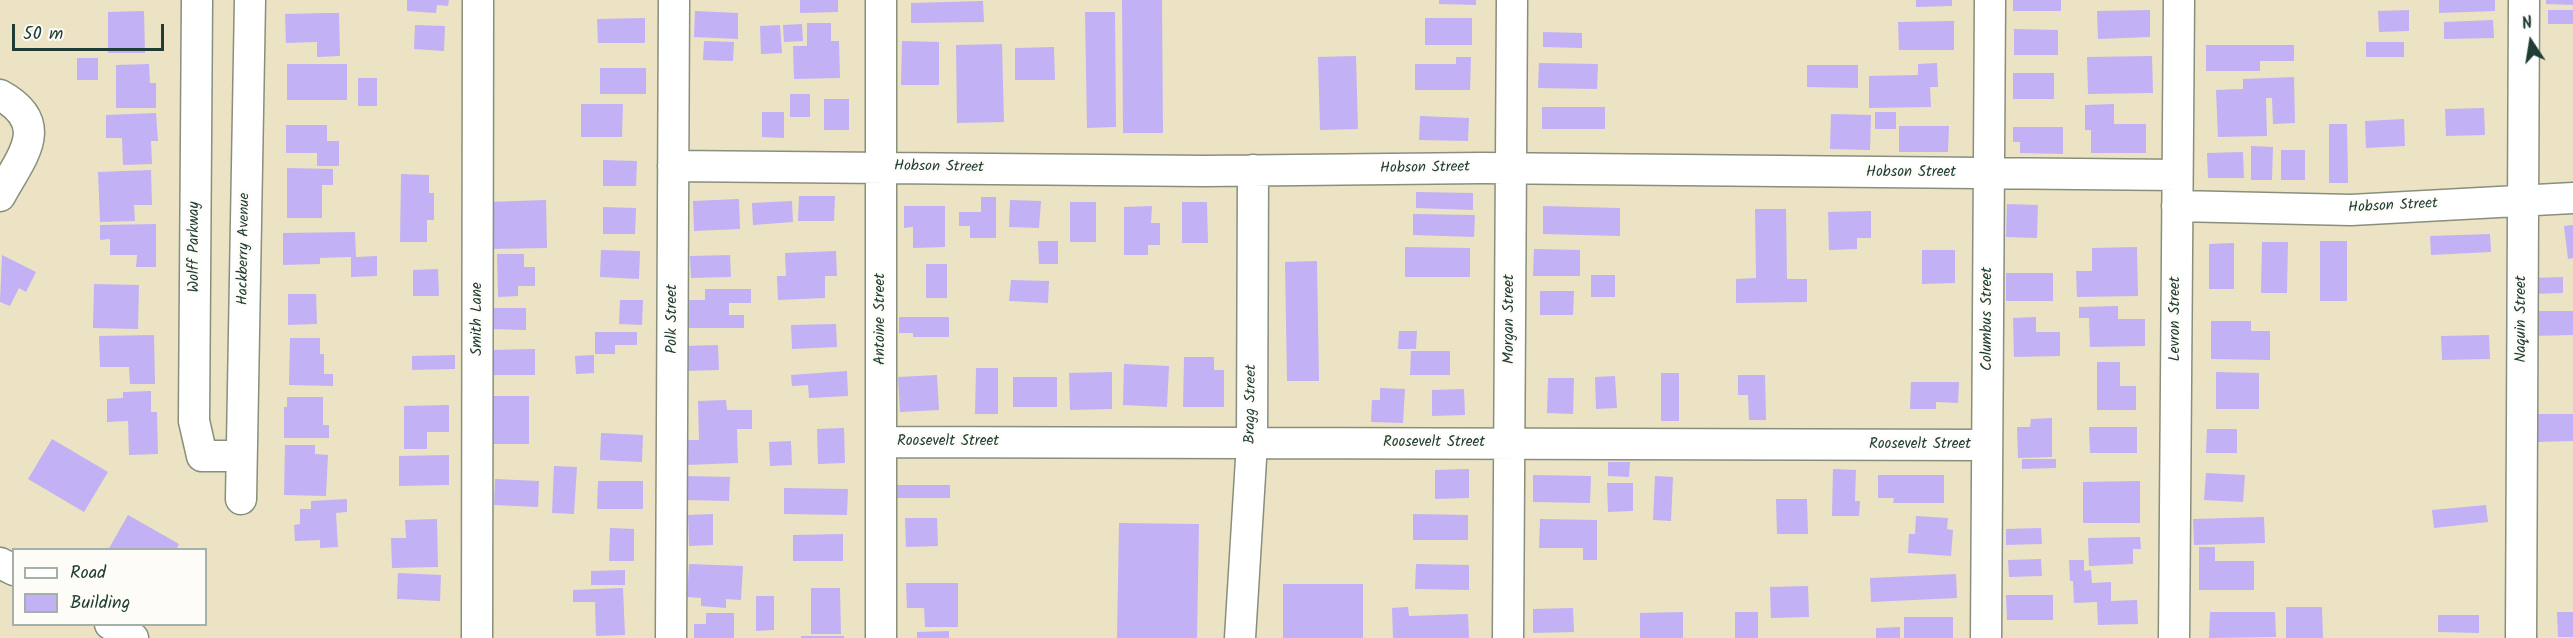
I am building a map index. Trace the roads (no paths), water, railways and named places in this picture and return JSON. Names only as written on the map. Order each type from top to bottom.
[{"type":"street","name":"Wolff Parkway","points":[[197,0],[194,421],[202,456],[240,456]]},
{"type":"street","name":"Hackberry Avenue","points":[[241,499],[250,0]]},
{"type":"street","name":"Smith Lane","points":[[477,638],[478,0]]},
{"type":"street","name":"Polk Street","points":[[671,638],[674,0]]},
{"type":"street","name":"Antoine Street","points":[[881,0],[881,638]]},
{"type":"street","name":"Morgan Street","points":[[1508,638],[1512,0]]},
{"type":"street","name":"Columbus Street","points":[[1986,638],[1990,0]]},
{"type":"street","name":"Levron Street","points":[[2174,638],[2179,0]]},
{"type":"street","name":"Naquin Street","points":[[2520,638],[2524,0]]},
{"type":"street","points":[[0,95],[21,108],[27,118],[29,129],[27,144],[0,196]]},
{"type":"street","name":"Hobson Street","points":[[673,166],[1253,170],[1511,168],[2177,175]]},
{"type":"street","name":"Bragg Street","points":[[1240,638],[1252,443],[1253,170]]},
{"type":"street","name":"Hobson Street","points":[[2177,206],[2351,210],[2573,198]]},
{"type":"street","name":"Roosevelt Street","points":[[881,442],[1987,445]]},
{"type":"street","points":[[113,626],[133,638]]}]
